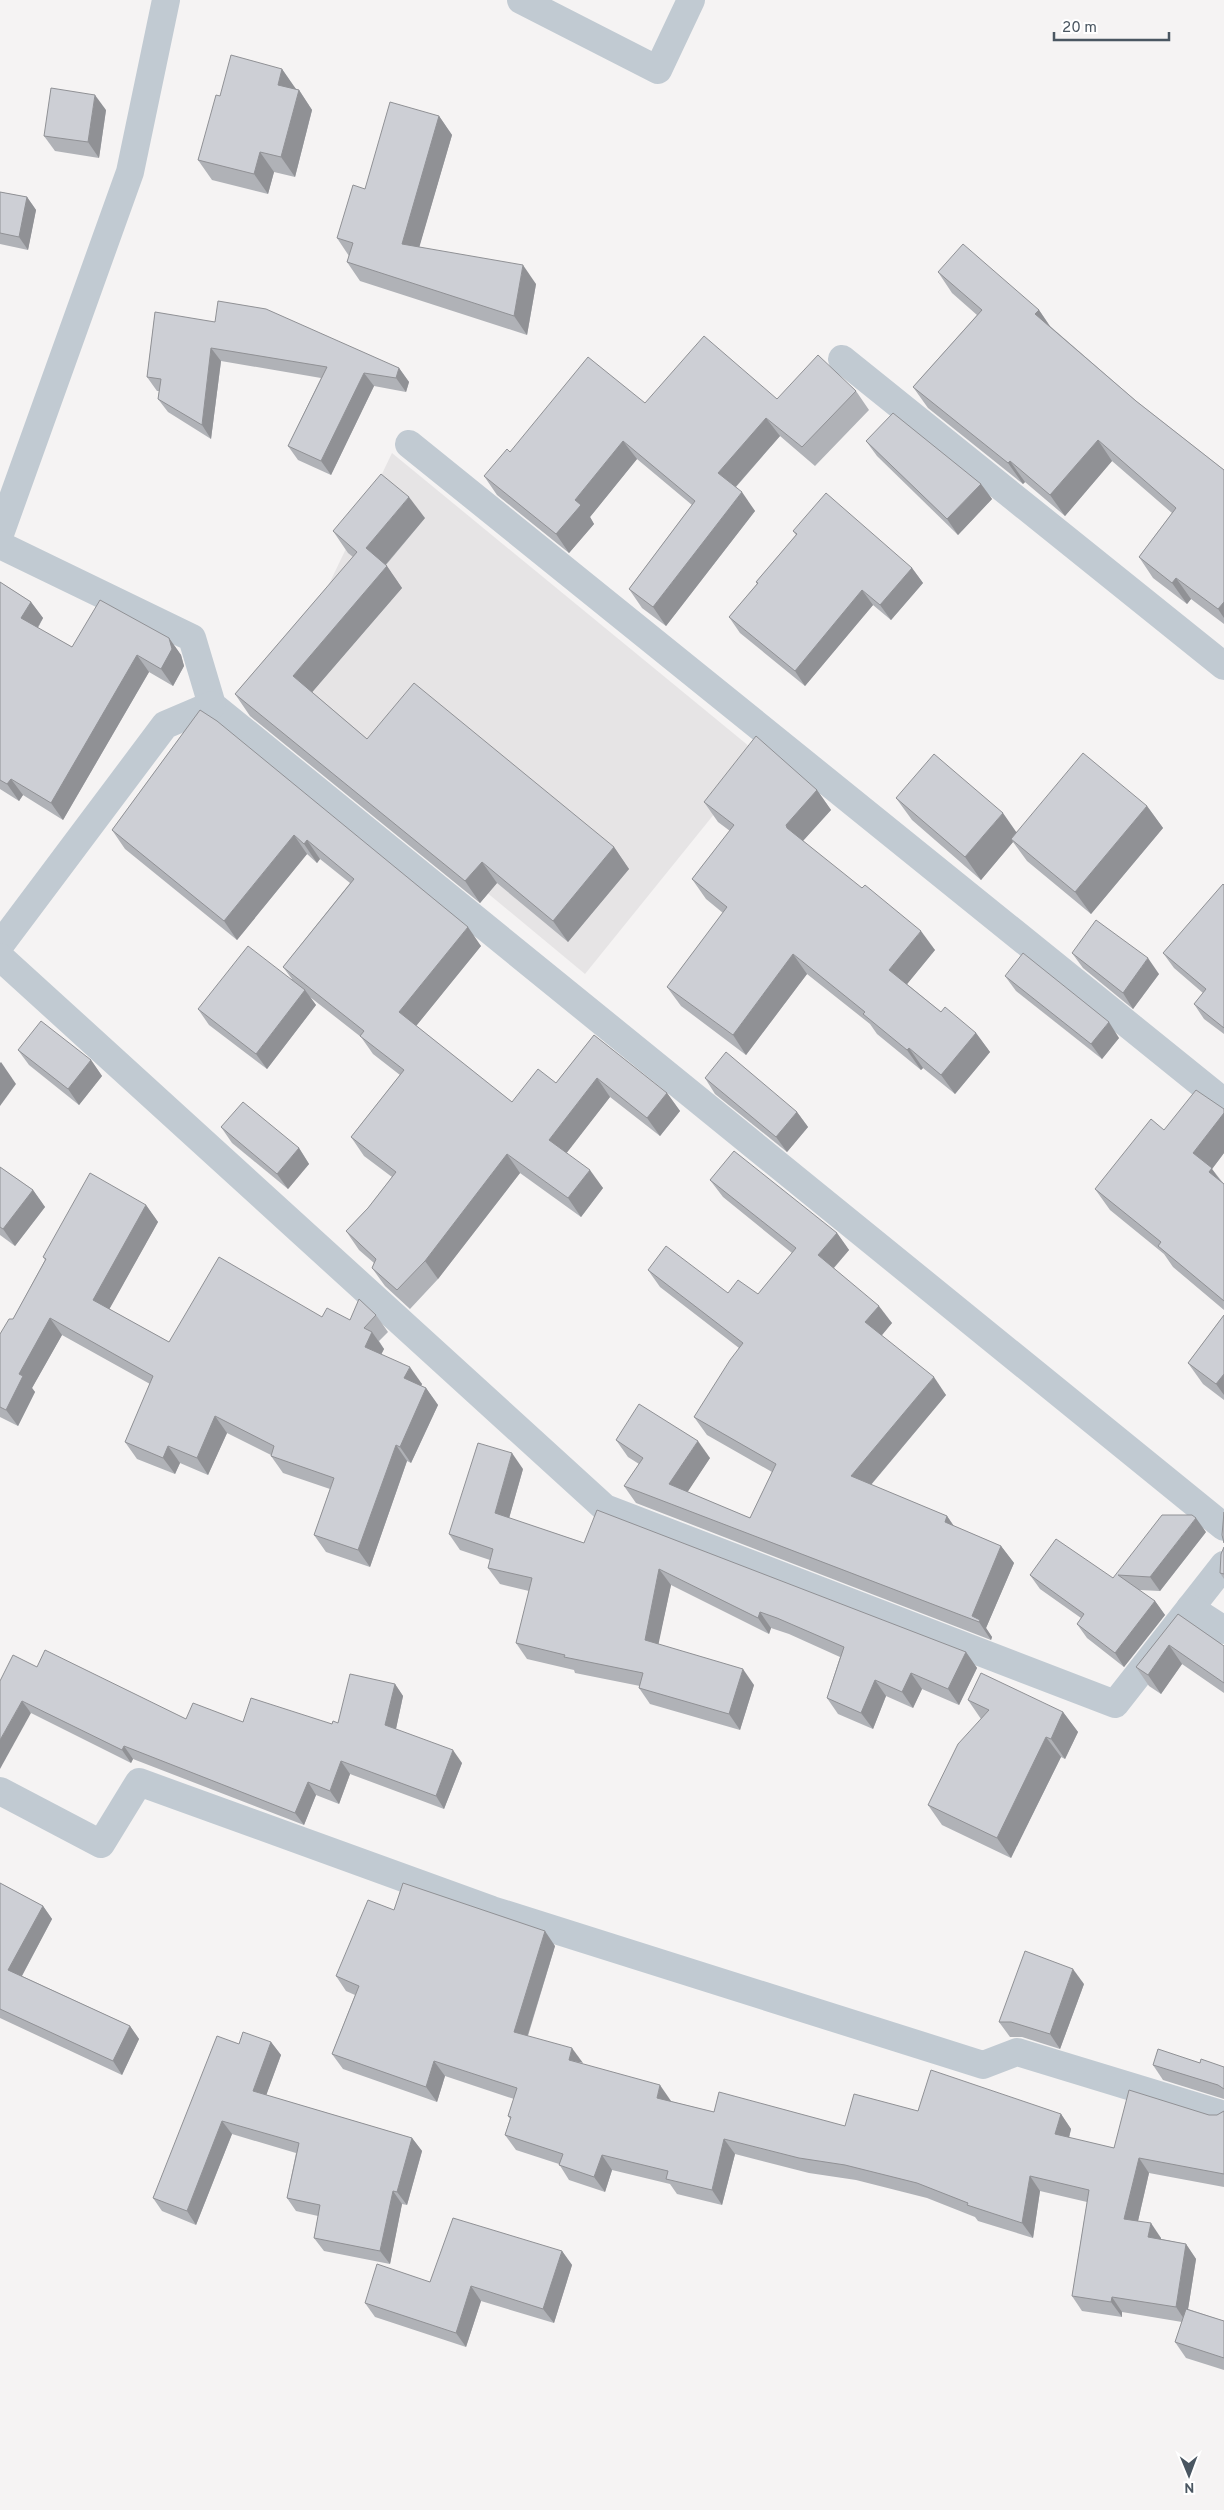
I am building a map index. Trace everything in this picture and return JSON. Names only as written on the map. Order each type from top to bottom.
[{"type":"street","points":[[0,534],[130,172],[166,0]]},
{"type":"street","points":[[521,0],[658,70],[691,0]]},
{"type":"street","points":[[842,359],[1224,666]]},
{"type":"street","points":[[409,444],[1224,1102]]},
{"type":"street","points":[[0,545],[192,638],[212,705],[1224,1527]]},
{"type":"street","points":[[0,945],[165,725],[212,705]]},
{"type":"street","points":[[0,957],[605,1508],[1115,1704],[1224,1564]]},
{"type":"street","points":[[1190,1608],[1224,1630]]},
{"type":"street","points":[[0,1791],[101,1844],[139,1782],[492,1910],[983,2065],[1017,2052],[1224,2115]]},
{"type":"shaded area","points":[[392,453],[761,756],[585,974],[268,711]]},
{"type":"building","points":[[231,55],[282,69],[278,85],[299,90],[281,157],[260,152],[254,174],[198,160],[216,95],[220,96]]},
{"type":"building","points":[[51,88],[95,95],[88,142],[44,136]]},
{"type":"building","points":[[390,102],[439,116],[402,244],[523,265],[514,316],[347,262],[353,243],[337,238],[353,185],[365,189]]},
{"type":"building","points":[[0,192],[27,197],[19,237],[0,233]]},
{"type":"building","points":[[963,244],[1039,310],[1035,314],[1136,401],[1224,470],[1224,602],[1218,609],[1176,578],[1172,583],[1139,557],[1176,508],[1098,440],[1050,495],[1010,461],[1008,463],[913,387],[982,310],[938,272]]},
{"type":"building","points":[[218,301],[266,309],[399,368],[396,378],[364,373],[321,461],[288,446],[327,367],[211,348],[202,425],[158,399],[161,379],[147,377],[155,312],[215,322]]},
{"type":"building","points":[[704,336],[777,399],[818,355],[856,391],[802,447],[766,418],[718,473],[742,492],[653,607],[629,589],[695,501],[623,441],[575,500],[581,505],[556,534],[484,476],[507,449],[510,452],[588,357],[645,403]]},
{"type":"building","points":[[893,413],[981,484],[947,519],[866,441]]},
{"type":"building","points":[[381,474],[409,497],[366,548],[387,566],[293,676],[367,739],[414,683],[614,847],[553,921],[482,862],[465,881],[235,694],[357,552],[333,531]]},
{"type":"building","points":[[826,493],[912,568],[880,605],[862,590],[795,671],[729,617],[797,534],[793,531]]},
{"type":"building","points":[[0,582],[31,602],[21,618],[72,647],[100,600],[169,638],[172,649],[161,669],[137,655],[51,803],[11,779],[7,784],[0,780]]},
{"type":"building","points":[[200,710],[217,721],[468,927],[399,1012],[512,1102],[538,1069],[556,1083],[594,1035],[667,1093],[647,1118],[597,1078],[549,1140],[590,1170],[568,1198],[507,1154],[425,1261],[397,1290],[372,1268],[376,1259],[346,1231],[368,1208],[396,1172],[351,1137],[404,1070],[360,1036],[364,1031],[283,967],[354,879],[307,840],[304,844],[294,835],[224,921],[112,830]]},
{"type":"building","points":[[756,736],[817,790],[786,825],[787,828],[862,888],[865,885],[921,931],[889,970],[941,1012],[945,1007],[976,1033],[941,1075],[909,1048],[907,1050],[863,1014],[865,1012],[793,954],[733,1035],[667,987],[727,907],[692,879],[734,825],[704,802]]},
{"type":"building","points":[[1083,753],[1147,806],[1075,892],[1011,839]]},
{"type":"building","points":[[934,754],[1003,813],[965,857],[896,798]]},
{"type":"building","points":[[1223,884],[1224,1028],[1194,1004],[1206,989],[1163,953]]},
{"type":"building","points":[[1096,920],[1148,958],[1123,993],[1072,953]]},
{"type":"building","points":[[248,946],[305,990],[256,1054],[198,1009]]},
{"type":"building","points":[[1023,953],[1109,1022],[1091,1044],[1005,976]]},
{"type":"building","points":[[41,1021],[91,1060],[68,1089],[18,1050]]},
{"type":"building","points":[[726,1052],[797,1112],[776,1137],[705,1078]]},
{"type":"building","points":[[1196,1090],[1224,1109],[1224,1113],[1193,1153],[1212,1168],[1209,1172],[1224,1184],[1224,1301],[1158,1246],[1161,1242],[1095,1189],[1151,1119],[1164,1130]]},
{"type":"building","points":[[243,1102],[299,1148],[277,1174],[221,1127]]},
{"type":"building","points":[[734,1151],[837,1233],[818,1255],[879,1306],[865,1322],[934,1377],[851,1476],[947,1516],[945,1522],[1001,1546],[972,1616],[980,1620],[979,1622],[624,1486],[643,1458],[616,1440],[639,1404],[698,1441],[669,1484],[750,1518],[776,1464],[694,1417],[743,1343],[648,1270],[666,1246],[728,1293],[738,1280],[758,1294],[796,1248],[710,1180]]},
{"type":"building","points":[[0,1167],[33,1190],[3,1229],[0,1227]]},
{"type":"building","points":[[90,1173],[146,1205],[93,1300],[169,1342],[219,1257],[322,1317],[327,1308],[350,1320],[359,1299],[376,1315],[364,1328],[372,1332],[365,1347],[410,1367],[404,1378],[426,1388],[400,1447],[396,1445],[358,1550],[314,1535],[334,1478],[271,1456],[274,1446],[215,1416],[197,1458],[168,1446],[163,1458],[125,1442],[153,1376],[50,1318],[19,1374],[23,1376],[6,1410],[0,1407],[0,1334],[9,1319],[13,1319],[46,1259],[43,1257]]},
{"type":"building","points":[[1224,1315],[1224,1374],[1216,1384],[1188,1363]]},
{"type":"building","points":[[478,1443],[512,1453],[495,1513],[584,1543],[597,1510],[966,1652],[948,1689],[911,1673],[902,1692],[875,1680],[861,1713],[827,1698],[844,1647],[760,1612],[758,1618],[659,1569],[645,1640],[743,1669],[729,1714],[639,1688],[643,1673],[564,1657],[565,1655],[516,1643],[532,1578],[488,1568],[493,1549],[449,1534]]},
{"type":"building","points":[[1224,1512],[1224,1543],[1222,1535]]},
{"type":"building","points":[[1162,1515],[1192,1515],[1196,1518],[1150,1577],[1118,1575],[1155,1601],[1115,1653],[1077,1624],[1084,1614],[1030,1575],[1056,1539],[1113,1578]]},
{"type":"building","points":[[1224,1547],[1224,1574],[1220,1573],[1221,1554]]},
{"type":"building","points":[[1178,1614],[1224,1646],[1224,1683],[1169,1645],[1148,1675],[1136,1667]]},
{"type":"building","points":[[45,1650],[186,1719],[193,1703],[243,1722],[251,1698],[332,1724],[333,1721],[338,1723],[350,1674],[395,1684],[385,1725],[453,1750],[436,1796],[341,1761],[330,1791],[308,1782],[295,1813],[124,1746],[122,1750],[22,1701],[0,1740],[0,1681],[13,1655],[37,1667]]},
{"type":"building","points":[[981,1673],[1063,1712],[1051,1739],[1046,1737],[997,1838],[928,1805],[958,1744],[989,1710],[968,1700]]},
{"type":"building","points":[[0,1883],[43,1906],[8,1970],[130,2026],[113,2061],[0,2009]]},
{"type":"building","points":[[403,1883],[545,1931],[514,2032],[572,2048],[569,2060],[660,2085],[657,2098],[714,2112],[719,2092],[845,2126],[854,2094],[918,2111],[931,2070],[1061,2114],[1055,2134],[1114,2148],[1129,2090],[1209,2115],[1217,2115],[1224,2111],[1224,2174],[1139,2158],[1124,2219],[1151,2223],[1148,2237],[1186,2244],[1176,2307],[1112,2297],[1111,2302],[1072,2296],[1089,2190],[1030,2176],[1022,2223],[967,2205],[968,2203],[917,2183],[845,2165],[799,2158],[724,2139],[712,2190],[666,2179],[668,2171],[602,2155],[594,2177],[559,2165],[563,2154],[505,2135],[511,2117],[508,2116],[517,2088],[434,2061],[426,2087],[332,2054],[359,1986],[336,1976],[368,1900],[394,1910]]},
{"type":"building","points":[[1025,1951],[1073,1969],[1050,2034],[1011,2022],[999,2022]]},
{"type":"building","points":[[243,2032],[271,2042],[253,2091],[412,2138],[397,2192],[393,2191],[380,2251],[314,2238],[320,2205],[287,2198],[299,2143],[222,2121],[187,2211],[153,2198],[217,2036],[239,2044]]},
{"type":"building","points":[[1158,2049],[1200,2063],[1201,2059],[1224,2067],[1224,2089],[1218,2085],[1153,2065]]},
{"type":"building","points":[[453,2218],[562,2251],[543,2309],[471,2286],[456,2333],[365,2303],[377,2264],[430,2282]]},
{"type":"building","points":[[1186,2309],[1224,2321],[1224,2358],[1175,2342]]}]
